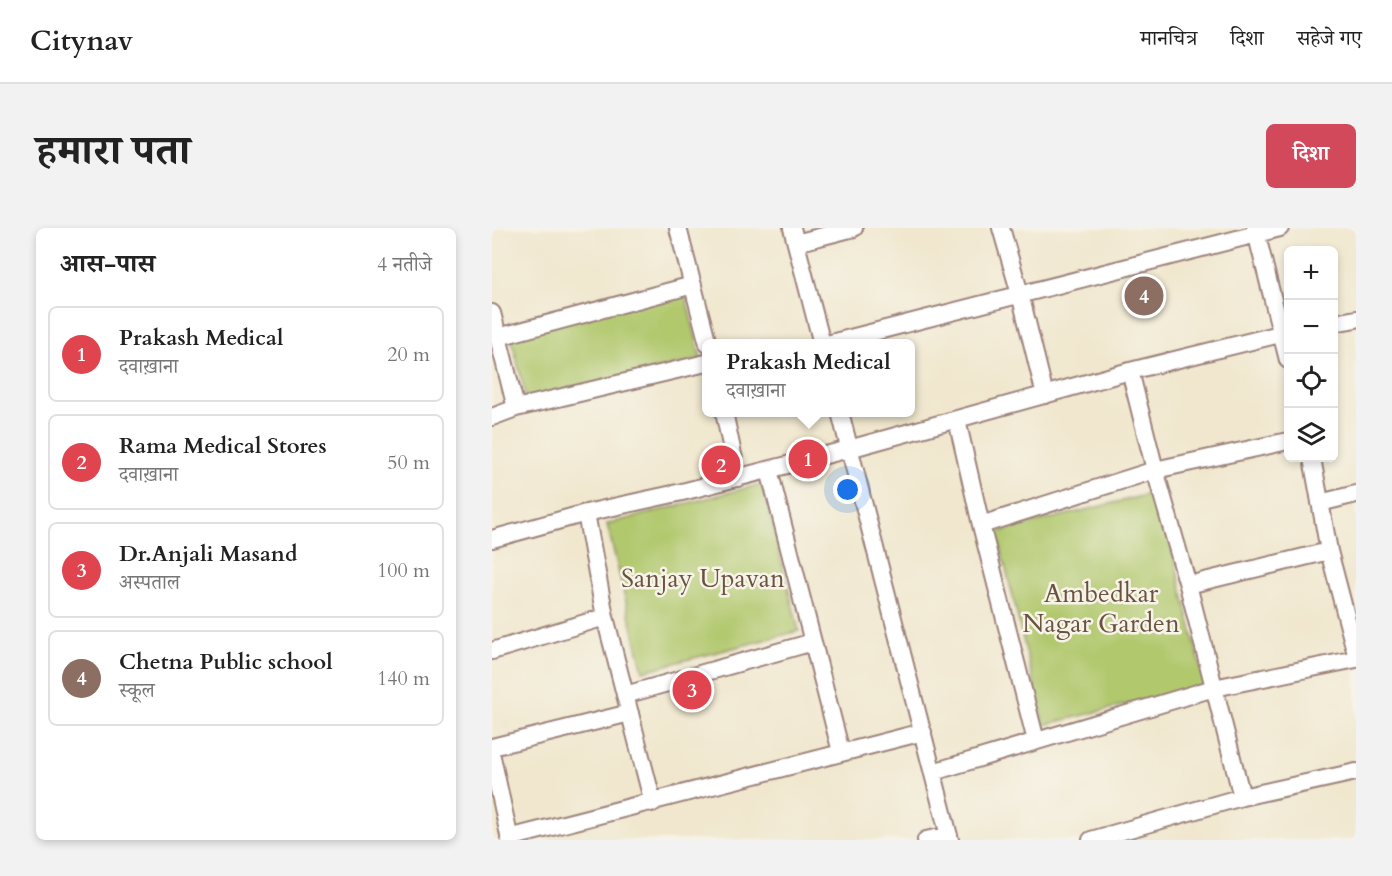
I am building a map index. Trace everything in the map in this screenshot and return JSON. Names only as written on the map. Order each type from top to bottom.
[{"type":"street","points":[[678,228],[707,339]]},
{"type":"street","points":[[823,339],[794,236],[854,228]]},
{"type":"street","points":[[1001,228],[1045,395]]},
{"type":"street","points":[[844,339],[1256,231],[1280,228]]},
{"type":"street","points":[[1256,231],[1284,329]]},
{"type":"street","points":[[498,337],[693,285]]},
{"type":"street","points":[[492,313],[516,408]]},
{"type":"street","points":[[1338,322],[1356,319]]},
{"type":"street","points":[[492,539],[586,513],[769,470],[1131,371],[1284,332]]},
{"type":"street","points":[[492,417],[516,408],[702,364]]},
{"type":"street","points":[[1131,371],[1242,797]]},
{"type":"street","points":[[725,417],[738,478]]},
{"type":"street","points":[[841,417],[950,837],[926,840]]},
{"type":"street","points":[[957,420],[1036,741]]},
{"type":"street","points":[[981,525],[1155,470],[1284,442]]},
{"type":"street","points":[[1313,462],[1329,551],[1356,654]]},
{"type":"street","points":[[769,470],[841,753]]},
{"type":"street","points":[[1320,503],[1356,494]]},
{"type":"street","points":[[586,513],[605,617],[653,802]]},
{"type":"street","points":[[1188,585],[1329,551]]},
{"type":"street","points":[[492,651],[605,617]]},
{"type":"street","points":[[625,695],[813,642]]},
{"type":"street","points":[[933,772],[1214,688],[1356,660]]},
{"type":"street","points":[[492,747],[630,713]]},
{"type":"street","points":[[492,764],[509,839],[923,732]]},
{"type":"street","points":[[1091,840],[1242,797],[1356,771]]},
{"type":"green space","points":[[684,289],[701,359],[527,401],[509,329]]},
{"type":"green space","name":"Sanjay Upavan","points":[[762,484],[799,631],[643,671],[607,524]]},
{"type":"green space","name":"Ambedkar Nagar Garden","points":[[1158,492],[1205,685],[1044,725],[997,532]]},
{"type":"place","name":"Chetna Public school","points":[[1144,296]]},
{"type":"place","name":"Prakash Medical","points":[[808,459]]},
{"type":"place","name":"Rama Medical Stores","points":[[721,465]]},
{"type":"place","name":"Dr.Anjali Masand","points":[[692,690]]}]
